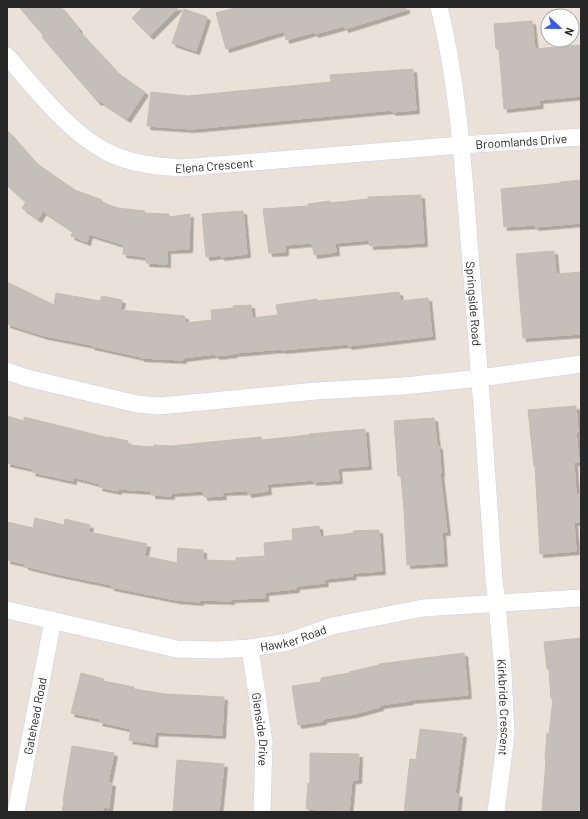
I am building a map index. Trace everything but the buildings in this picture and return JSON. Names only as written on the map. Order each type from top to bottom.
[{"type":"street","name":"Springside Road","points":[[439,7],[451,62],[461,145],[480,378],[494,581],[497,602]]},
{"type":"street","name":"Elena Crescent","points":[[7,56],[60,115],[86,139],[109,153],[142,163],[181,168],[461,145]]},
{"type":"street","name":"Broomlands Drive","points":[[461,145],[581,137]]},
{"type":"street","points":[[7,371],[27,378],[137,404],[160,406],[316,391],[404,386],[480,378],[581,364]]},
{"type":"street","name":"Hawker Road","points":[[7,610],[177,649],[217,650],[250,648],[288,642],[332,626],[422,608],[497,602],[581,598]]},
{"type":"street","name":"Kirkbride Crescent","points":[[496,812],[506,735],[503,672],[497,602]]},
{"type":"street","name":"Gatehead Road","points":[[16,812],[53,620]]},
{"type":"street","name":"Glenside Drive","points":[[250,648],[264,742],[262,812]]}]
